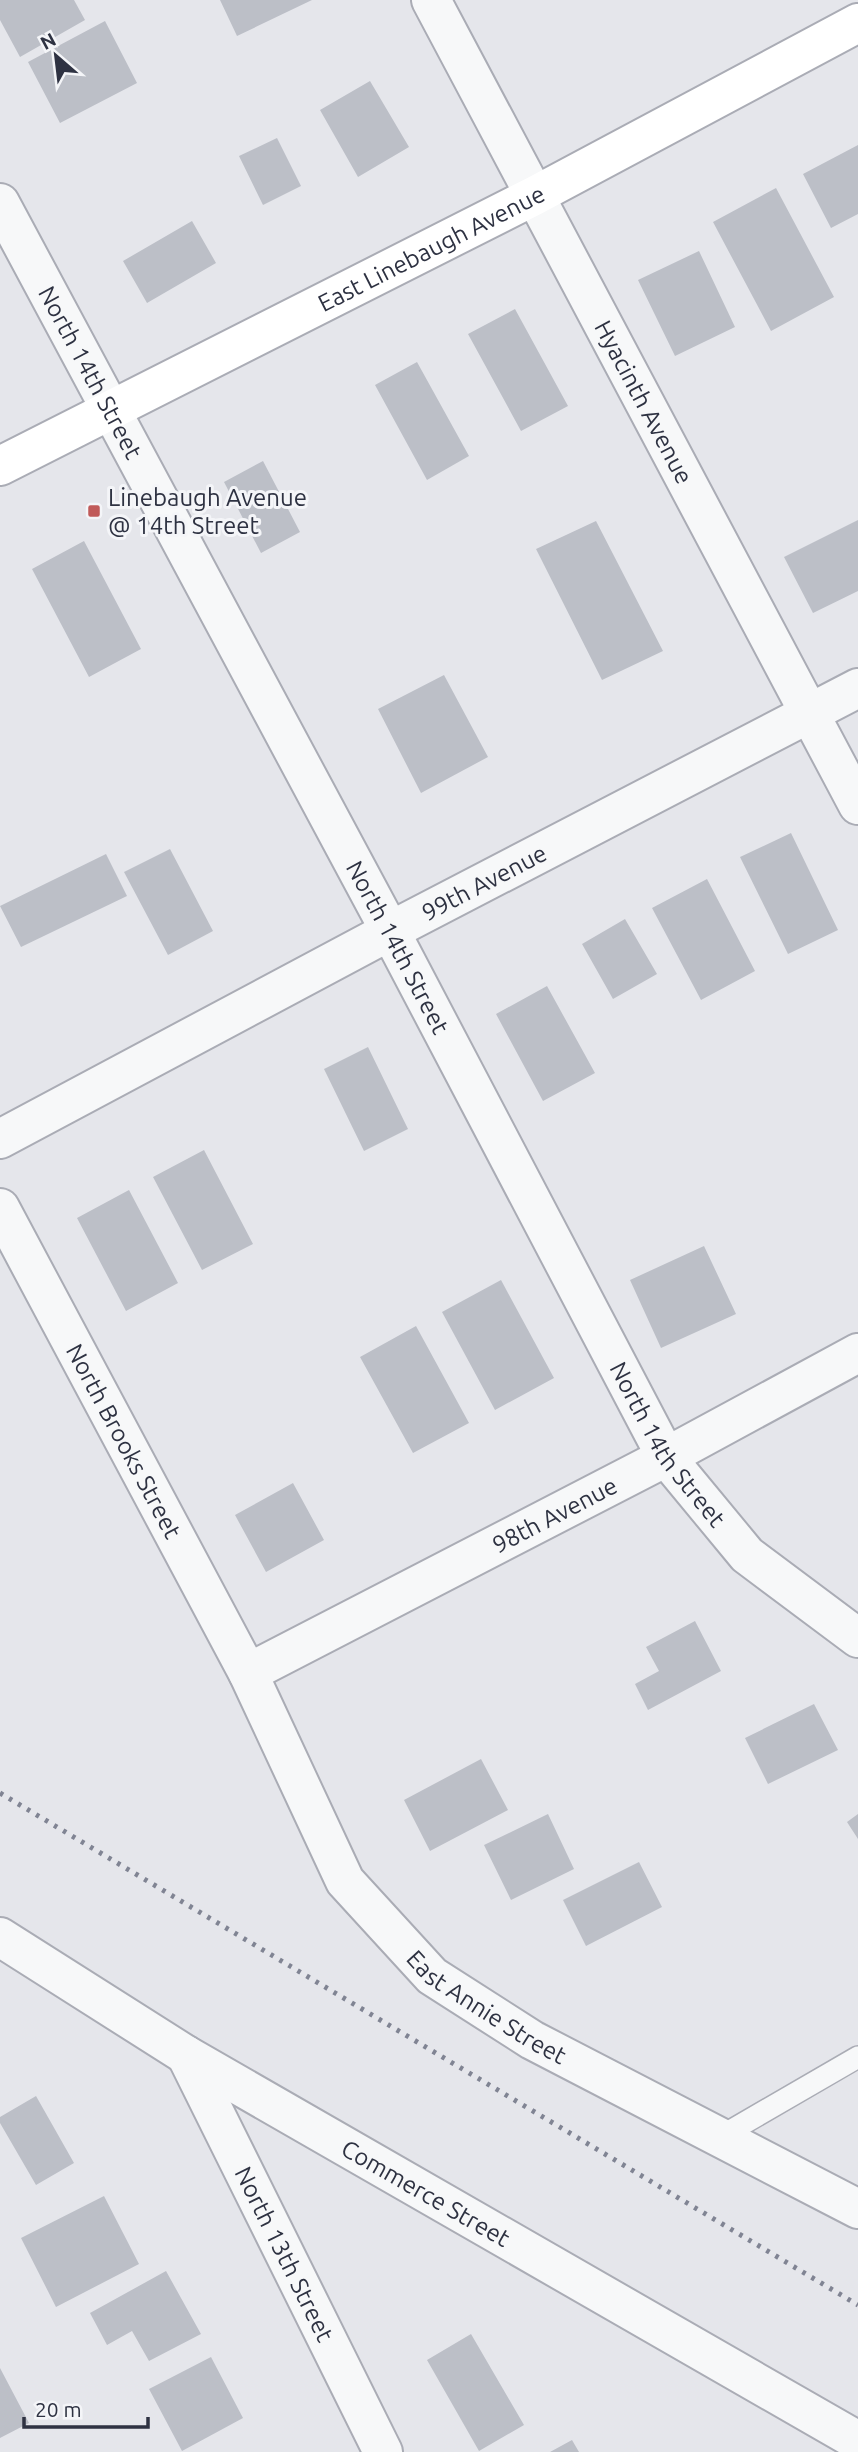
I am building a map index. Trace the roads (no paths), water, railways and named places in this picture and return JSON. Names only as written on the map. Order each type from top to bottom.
[{"type":"street","name":"Hyacinth Avenue","points":[[431,0],[858,805]]},
{"type":"street","name":"East Linebaugh Avenue","points":[[0,466],[534,196],[858,23]]},
{"type":"street","name":"North 14th Street","points":[[0,203],[390,931],[666,1457],[747,1555],[858,1638]]},
{"type":"street","name":"99th Avenue","points":[[0,1139],[390,931],[858,688]]},
{"type":"street","name":"North Brooks Street","points":[[0,1208],[248,1673]]},
{"type":"street","name":"98th Avenue","points":[[248,1673],[666,1457],[858,1353]]},
{"type":"street","name":"East Annie Street","points":[[248,1673],[345,1881],[432,1976],[532,2040],[858,2209]]},
{"type":"street","name":"Commerce Street","points":[[0,1937],[187,2055],[858,2441]]},
{"type":"street","name":"North 13th Street","points":[[187,2055],[383,2452]]},
{"type":"lane","points":[[720,2137],[858,2057]]},
{"type":"railway","points":[[0,1793],[858,2305]]},
{"type":"place","name":"Linebaugh Avenue @ 14th Street","points":[[94,511]]}]
